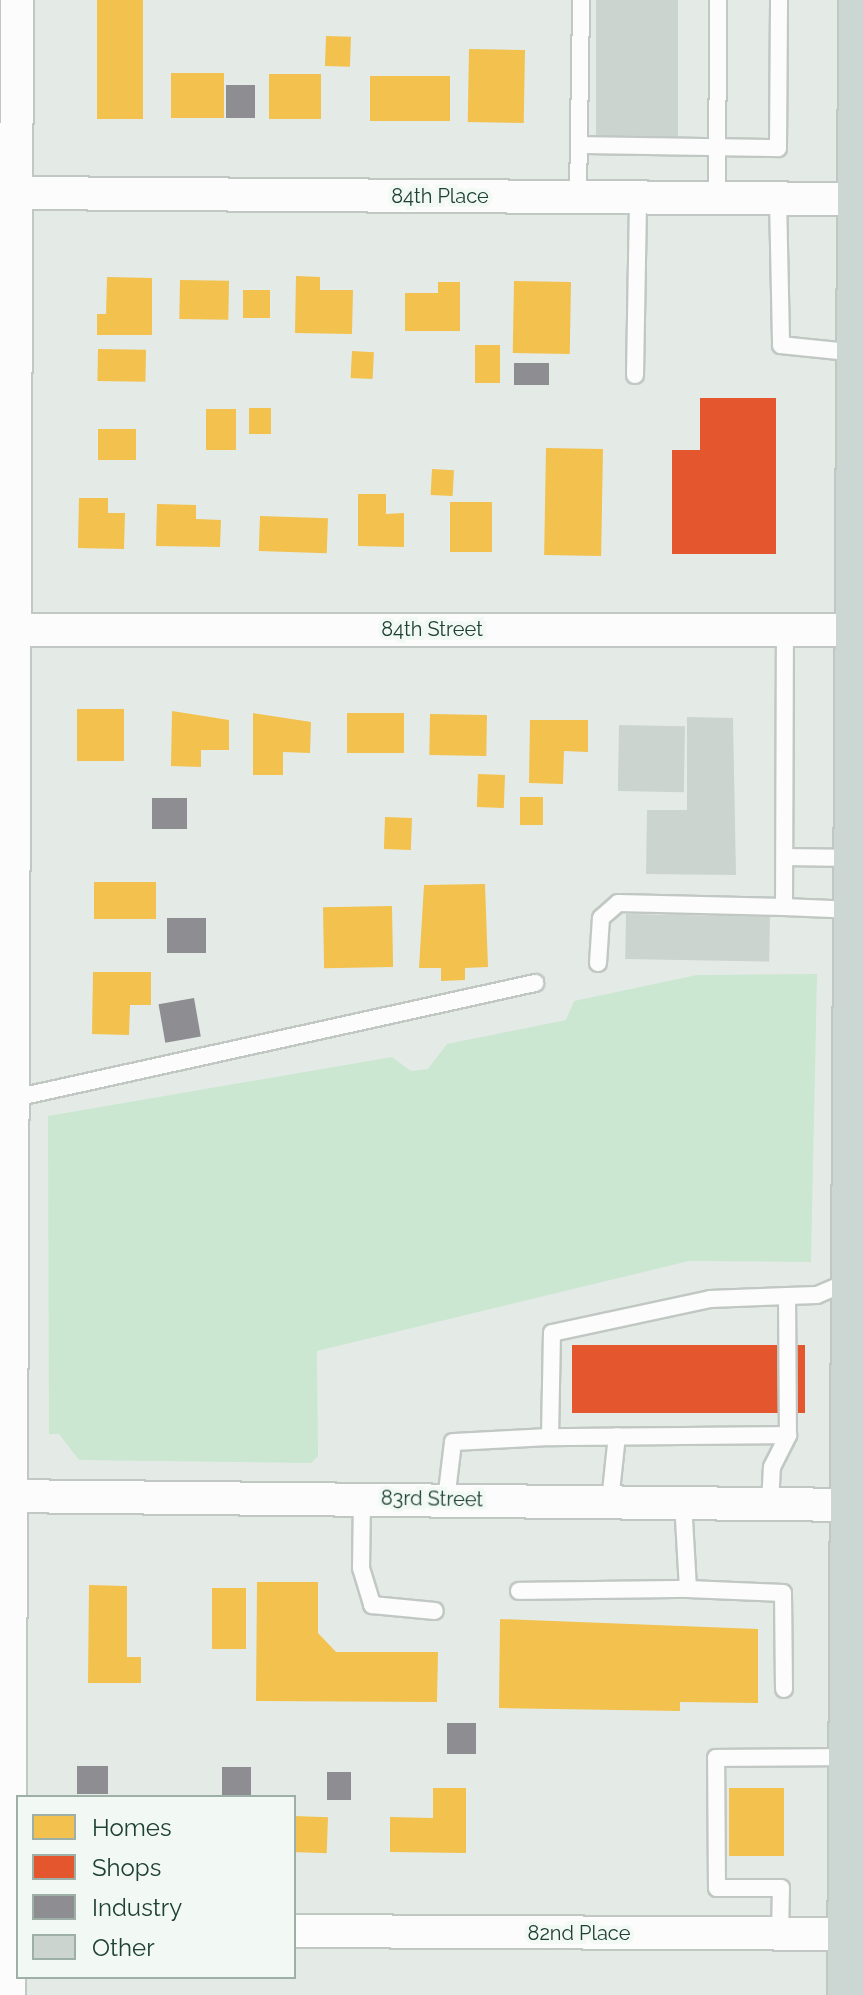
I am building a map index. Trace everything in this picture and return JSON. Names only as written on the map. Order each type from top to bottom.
[{"type":"main road","points":[[850,1995],[857,1934],[851,1757],[858,1505],[854,1279],[860,630],[861,0]]},
{"type":"street","points":[[9,1995],[14,1929],[3,1496],[8,1099],[5,630],[17,193],[17,0]]},
{"type":"street","name":"84th Place","points":[[17,193],[861,199]]},
{"type":"street","name":"84th Street","points":[[5,630],[860,630]]},
{"type":"street","name":"83rd Street","points":[[3,1496],[858,1505]]},
{"type":"street","name":"82nd Place","points":[[296,1931],[857,1934]]},
{"type":"lane","points":[[578,196],[581,0]]},
{"type":"lane","points":[[717,198],[718,0]]},
{"type":"lane","points":[[579,145],[778,148],[779,0]]},
{"type":"lane","points":[[635,375],[638,197]]},
{"type":"lane","points":[[778,198],[781,345],[859,353]]},
{"type":"lane","points":[[784,907],[785,629]]},
{"type":"lane","points":[[785,857],[856,858]]},
{"type":"lane","points":[[598,963],[601,918],[618,903],[856,911]]},
{"type":"lane","points":[[8,1099],[535,983]]},
{"type":"lane","points":[[550,1437],[552,1333],[710,1299],[817,1295],[854,1279]]},
{"type":"lane","points":[[770,1504],[772,1467],[788,1435],[787,1296]]},
{"type":"lane","points":[[446,1500],[453,1442],[550,1437],[788,1435]]},
{"type":"lane","points":[[610,1501],[617,1436]]},
{"type":"lane","points":[[362,1498],[361,1568],[372,1605],[435,1611]]},
{"type":"lane","points":[[683,1502],[688,1589]]},
{"type":"lane","points":[[519,1591],[688,1589],[783,1593],[784,1689]]},
{"type":"lane","points":[[780,1934],[781,1888],[717,1888],[716,1758],[851,1757]]},
{"type":"green space","points":[[817,974],[811,1262],[689,1261],[317,1351],[318,1456],[311,1463],[79,1460],[59,1434],[49,1434],[48,1116],[392,1057],[411,1071],[428,1069],[447,1044],[566,1020],[574,1001],[697,975]]},
{"type":"building: Homes","points":[[97,0],[143,0],[143,119],[97,119]]},
{"type":"building: Homes","points":[[326,36],[351,37],[350,67],[325,66]]},
{"type":"building: Homes","points":[[469,49],[525,50],[524,123],[468,122]]},
{"type":"building: Homes","points":[[171,73],[224,73],[224,118],[171,118]]},
{"type":"building: Homes","points":[[269,74],[321,74],[321,119],[269,119]]},
{"type":"building: Homes","points":[[370,76],[450,76],[450,121],[370,121]]},
{"type":"building: Homes","points":[[296,276],[320,277],[320,290],[353,290],[352,334],[295,333]]},
{"type":"building: Homes","points":[[107,277],[152,278],[152,335],[97,335],[97,314],[106,314]]},
{"type":"building: Homes","points":[[180,280],[229,281],[228,320],[179,319]]},
{"type":"building: Homes","points":[[514,281],[571,282],[570,354],[513,353]]},
{"type":"building: Homes","points":[[438,282],[460,282],[460,331],[405,331],[405,293],[438,293]]},
{"type":"building: Homes","points":[[243,290],[270,290],[270,318],[243,318]]},
{"type":"building: Homes","points":[[475,345],[500,345],[500,383],[475,383]]},
{"type":"building: Homes","points":[[98,349],[146,350],[145,382],[97,381]]},
{"type":"building: Homes","points":[[352,351],[374,352],[373,379],[351,378]]},
{"type":"building: Homes","points":[[249,408],[271,408],[271,434],[249,434]]},
{"type":"building: Homes","points":[[206,409],[236,409],[236,450],[206,450]]},
{"type":"building: Homes","points":[[98,429],[136,429],[136,460],[98,460]]},
{"type":"building: Homes","points":[[546,448],[603,449],[601,556],[544,555]]},
{"type":"building: Homes","points":[[432,469],[454,470],[453,496],[431,495]]},
{"type":"building: Homes","points":[[358,494],[386,494],[386,514],[404,513],[404,547],[358,546]]},
{"type":"building: Homes","points":[[79,498],[108,498],[108,513],[125,513],[124,549],[78,548]]},
{"type":"building: Homes","points":[[450,502],[492,502],[492,552],[450,552]]},
{"type":"building: Homes","points":[[157,504],[196,505],[196,519],[221,520],[220,547],[156,546]]},
{"type":"building: Homes","points":[[260,516],[328,518],[327,553],[259,551]]},
{"type":"building: Homes","points":[[77,709],[124,709],[124,761],[77,761]]},
{"type":"building: Homes","points":[[172,711],[229,720],[229,750],[201,750],[201,767],[171,766]]},
{"type":"building: Homes","points":[[253,713],[311,722],[310,753],[283,752],[283,775],[253,775]]},
{"type":"building: Homes","points":[[347,713],[404,713],[404,753],[347,753]]},
{"type":"building: Homes","points":[[430,714],[487,715],[486,756],[429,755]]},
{"type":"building: Homes","points":[[530,720],[588,720],[588,752],[564,751],[563,784],[529,783]]},
{"type":"building: Homes","points":[[478,774],[505,775],[504,808],[477,807]]},
{"type":"building: Homes","points":[[520,797],[543,797],[543,825],[520,825]]},
{"type":"building: Homes","points":[[385,817],[412,818],[411,850],[384,849]]},
{"type":"building: Homes","points":[[94,882],[156,882],[156,919],[94,919]]},
{"type":"building: Homes","points":[[485,884],[488,967],[465,968],[465,980],[441,981],[441,968],[419,968],[424,885]]},
{"type":"building: Homes","points":[[392,906],[393,967],[324,968],[323,907]]},
{"type":"building: Homes","points":[[93,972],[151,972],[151,1005],[130,1005],[129,1035],[92,1034]]},
{"type":"building: Homes","points":[[257,1582],[318,1582],[318,1633],[336,1652],[438,1652],[437,1702],[256,1701]]},
{"type":"building: Homes","points":[[89,1585],[127,1586],[127,1657],[141,1657],[141,1683],[88,1683]]},
{"type":"building: Homes","points":[[212,1588],[246,1588],[246,1649],[212,1649]]},
{"type":"building: Homes","points":[[500,1619],[758,1629],[758,1703],[680,1702],[680,1711],[499,1708]]},
{"type":"building: Homes","points":[[433,1788],[466,1788],[466,1853],[390,1852],[390,1817],[433,1818]]},
{"type":"building: Homes","points":[[729,1788],[784,1788],[784,1856],[729,1856]]},
{"type":"building: Homes","points":[[296,1816],[328,1817],[327,1853],[296,1852]]},
{"type":"building: Shops","points":[[700,398],[776,398],[776,554],[672,554],[672,450],[700,450]]},
{"type":"building: Shops","points":[[572,1345],[805,1345],[805,1413],[572,1413]]},
{"type":"building: Industry","points":[[226,85],[255,85],[255,118],[226,118]]},
{"type":"building: Industry","points":[[514,363],[549,363],[549,385],[514,385]]},
{"type":"building: Industry","points":[[152,798],[187,798],[187,829],[152,829]]},
{"type":"building: Industry","points":[[167,918],[206,918],[206,953],[167,953]]},
{"type":"building: Industry","points":[[194,998],[201,1036],[165,1043],[159,1004]]},
{"type":"building: Industry","points":[[447,1723],[476,1723],[476,1754],[447,1754]]},
{"type":"building: Industry","points":[[77,1766],[108,1766],[108,1794],[77,1794]]},
{"type":"building: Industry","points":[[222,1767],[251,1767],[251,1795],[222,1795]]},
{"type":"building: Industry","points":[[327,1772],[351,1772],[351,1800],[327,1800]]},
{"type":"building: Other","points":[[596,0],[678,0],[678,142],[596,142]]},
{"type":"building: Other","points":[[687,717],[733,718],[736,875],[646,874],[647,810],[687,810]]},
{"type":"building: Other","points":[[619,725],[685,726],[684,792],[618,791]]},
{"type":"building: Other","points":[[626,914],[770,917],[769,962],[625,959]]}]
